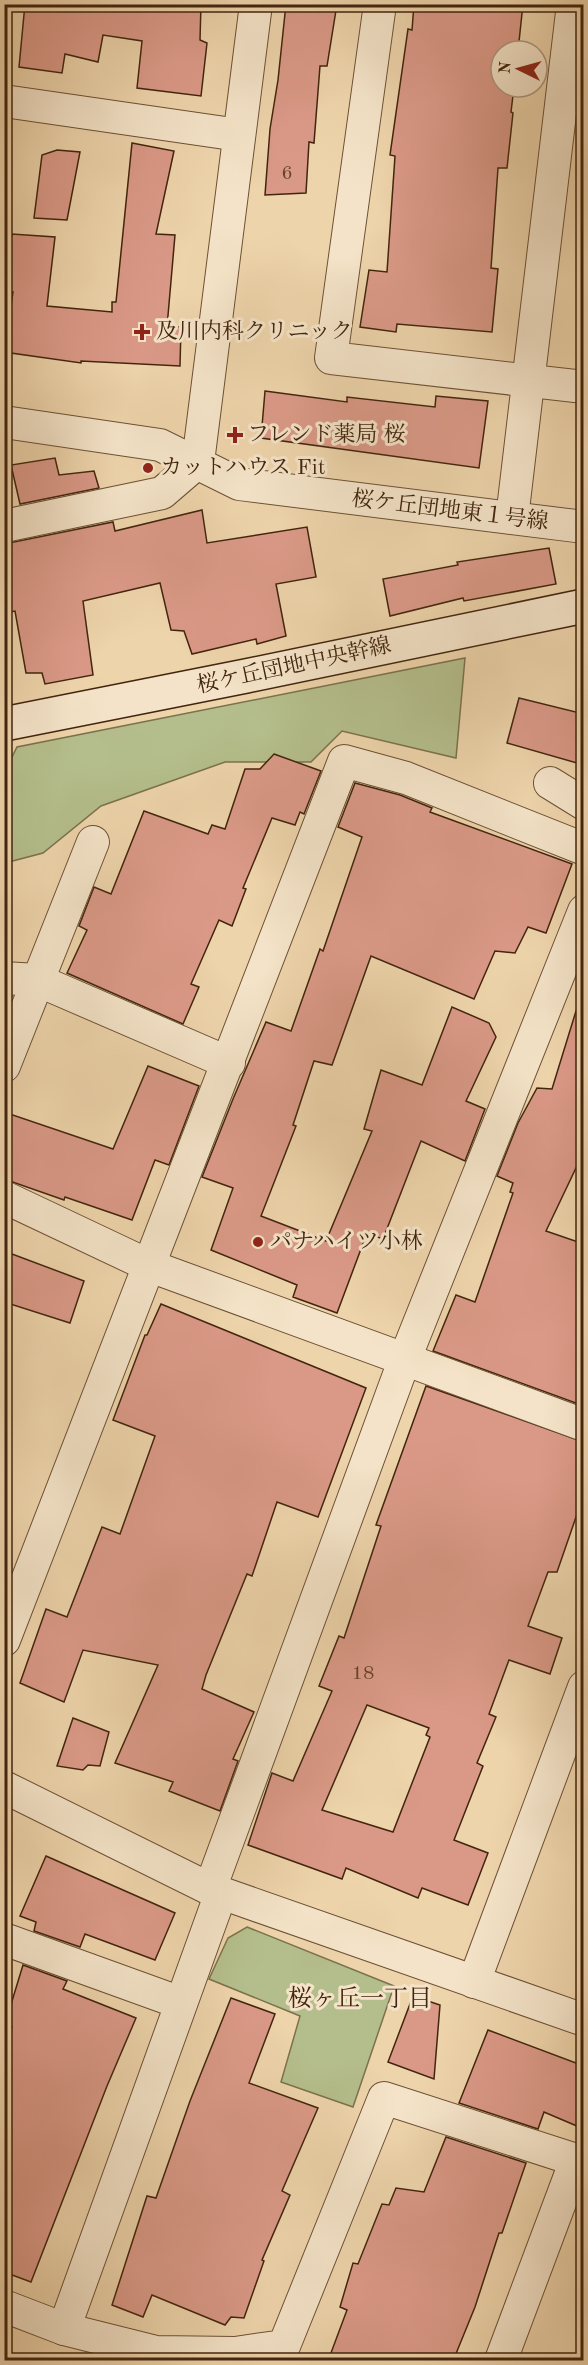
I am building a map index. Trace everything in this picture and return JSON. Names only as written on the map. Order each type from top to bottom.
[{"type":"street","points":[[4,526],[162,493],[198,462],[256,4]]},
{"type":"street","points":[[380,4],[331,358],[584,387]]},
{"type":"street","points":[[512,518],[573,4]]},
{"type":"street","points":[[4,101],[239,135]]},
{"type":"street","name":"桜ケ丘団地東１号線","points":[[4,422],[160,445],[239,484],[584,527]]},
{"type":"street","name":"桜ケ丘団地中央幹線","points":[[4,724],[584,606]]},
{"type":"street","points":[[4,1640],[344,761],[406,778],[584,849]]},
{"type":"street","points":[[550,783],[584,804]]},
{"type":"street","points":[[4,1066],[93,842]]},
{"type":"street","points":[[64,2329],[181,2003],[215,1891],[404,1360],[584,911]]},
{"type":"street","points":[[4,978],[37,980],[229,1063]]},
{"type":"street","points":[[4,1197],[150,1266],[584,1425]]},
{"type":"street","points":[[474,1982],[584,1687]]},
{"type":"street","points":[[4,1787],[215,1891],[584,2020]]},
{"type":"street","points":[[4,1939],[181,2003]]},
{"type":"street","points":[[4,2306],[64,2329],[100,2350],[263,2355],[284,2346],[384,2098],[576,2160],[501,2361]]},
{"type":"green space","points":[[465,658],[456,758],[342,731],[311,762],[225,762],[101,806],[43,853],[5,863],[5,771],[17,747]]},
{"type":"green space","points":[[247,1927],[394,1986],[353,2107],[281,2082],[300,2016],[209,1979],[228,1938]]},
{"type":"building","points":[[25,4],[201,4],[200,40],[207,43],[201,96],[137,88],[142,41],[103,35],[98,62],[65,54],[62,73],[19,67]]},
{"type":"building","points":[[286,4],[337,4],[327,66],[320,66],[314,143],[309,142],[306,193],[265,195],[270,129]]},
{"type":"building","points":[[414,4],[523,4],[519,39],[489,39],[489,99],[513,99],[511,112],[513,113],[507,168],[498,168],[491,268],[498,269],[492,332],[397,324],[396,332],[360,327],[369,270],[387,272],[395,156],[390,155],[408,29],[412,30]]},
{"type":"building","points":[[132,143],[174,151],[156,234],[175,235],[167,327],[181,327],[180,366],[81,361],[81,363],[4,352],[13,292],[4,291],[4,269],[12,234],[55,237],[47,306],[112,312],[112,302],[116,302]]},
{"type":"building","points":[[57,150],[80,152],[67,220],[34,218],[42,155]]},
{"type":"building","points":[[265,391],[347,402],[347,397],[435,407],[436,396],[488,401],[479,468],[261,438]]},
{"type":"building","points":[[55,458],[59,475],[94,471],[99,488],[20,504],[11,465]]},
{"type":"building","points":[[202,510],[207,543],[307,527],[316,577],[276,584],[286,636],[257,644],[256,639],[192,654],[184,631],[171,630],[160,583],[83,601],[93,675],[45,684],[42,673],[26,673],[15,611],[4,613],[4,544],[113,522],[115,531]]},
{"type":"building","points":[[549,548],[556,584],[464,601],[463,598],[390,616],[383,579],[458,565],[457,562]]},
{"type":"building","points":[[519,698],[584,714],[584,765],[507,743]]},
{"type":"building","points":[[274,754],[321,771],[304,814],[300,812],[295,825],[272,818],[243,888],[246,889],[232,926],[219,920],[191,984],[199,987],[183,1024],[67,973],[87,930],[79,926],[94,887],[111,894],[144,811],[208,834],[212,825],[225,829],[245,769],[260,769]]},
{"type":"building","points":[[355,783],[400,795],[432,808],[430,812],[572,864],[546,933],[528,927],[515,953],[495,951],[474,999],[371,956],[332,1065],[314,1061],[293,1125],[296,1126],[261,1216],[326,1241],[372,1131],[364,1129],[381,1070],[422,1085],[452,1007],[489,1023],[496,1037],[466,1101],[485,1109],[465,1161],[421,1141],[383,1239],[367,1233],[337,1313],[293,1297],[297,1285],[211,1250],[233,1188],[202,1177],[266,1022],[291,1031],[320,949],[323,951],[362,837],[338,827]]},
{"type":"building","points":[[576,1011],[584,1012],[584,1151],[546,1231],[584,1244],[584,1406],[433,1351],[456,1295],[475,1302],[513,1193],[510,1192],[513,1183],[497,1176],[518,1123],[537,1088],[552,1089]]},
{"type":"building","points":[[148,1066],[199,1086],[169,1165],[155,1160],[132,1220],[4,1179],[4,1112],[113,1149]]},
{"type":"building","points":[[4,1251],[84,1281],[70,1323],[4,1302]]},
{"type":"building","points":[[161,1304],[366,1388],[318,1517],[277,1502],[252,1576],[247,1574],[206,1675],[202,1689],[254,1712],[233,1759],[238,1761],[220,1811],[169,1791],[173,1782],[115,1763],[158,1665],[83,1650],[64,1702],[20,1683],[46,1609],[67,1617],[102,1527],[120,1534],[155,1436],[113,1420],[145,1335]]},
{"type":"building","points":[[426,1386],[584,1442],[584,1494],[557,1572],[548,1572],[528,1626],[562,1638],[550,1674],[509,1660],[489,1714],[496,1717],[477,1763],[483,1766],[454,1840],[488,1853],[468,1905],[422,1888],[418,1898],[346,1868],[342,1879],[248,1845],[272,1773],[293,1781],[332,1691],[319,1686],[339,1636],[344,1638],[381,1526],[376,1525]],"holes":[[[367,1705],[429,1728],[426,1735],[430,1737],[393,1832],[322,1810]]]},
{"type":"building","points":[[73,1718],[109,1732],[100,1766],[88,1765],[83,1770],[57,1766]]},
{"type":"building","points":[[46,1856],[175,1913],[155,1960],[85,1934],[80,1947],[34,1931],[36,1922],[20,1916]]},
{"type":"building","points":[[23,1965],[67,1981],[63,1989],[136,2018],[107,2086],[31,2282],[4,2272],[4,2053],[12,2027],[5,2024]]},
{"type":"building","points":[[413,1996],[440,2005],[434,2079],[388,2062]]},
{"type":"building","points":[[231,1998],[275,2014],[249,2083],[318,2108],[282,2191],[290,2195],[262,2260],[264,2261],[244,2318],[231,2317],[225,2325],[152,2295],[143,2317],[112,2305],[147,2196],[156,2198],[190,2101]]},
{"type":"building","points":[[488,2030],[584,2066],[584,2129],[544,2112],[538,2129],[459,2103]]},
{"type":"building","points":[[446,2137],[526,2163],[502,2233],[499,2233],[475,2307],[453,2361],[328,2361],[347,2310],[340,2307],[353,2263],[358,2264],[382,2204],[389,2205],[396,2188],[424,2192]]},
{"type":"place","name":"及川内科クリニック","points":[[142,332]]},
{"type":"place","name":"フレンド薬局 桜","points":[[235,435]]},
{"type":"place","name":"カットハウス Fit","points":[[148,468]]},
{"type":"place","name":"パナハイツ小林","points":[[258,1242]]},
{"type":"district","name":"桜ヶ丘一丁目","points":[[360,2000]]}]
